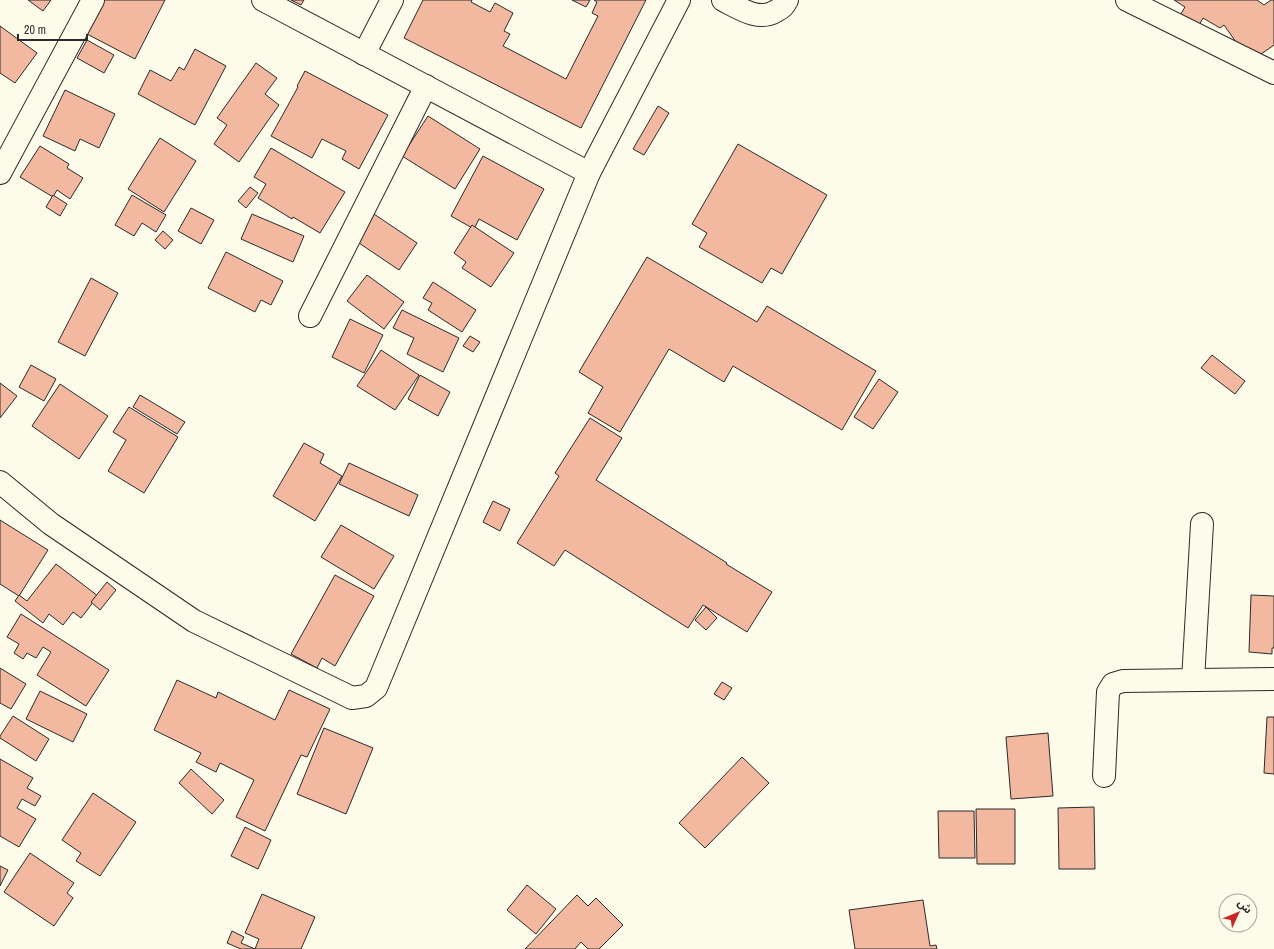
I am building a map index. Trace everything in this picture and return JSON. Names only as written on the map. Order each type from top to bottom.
[{"type":"street","points":[[0,173],[93,0]]},
{"type":"street","points":[[263,0],[589,173]]},
{"type":"street","points":[[364,54],[392,0]]},
{"type":"street","points":[[0,482],[51,524],[194,621],[352,698],[366,696],[376,688],[589,173],[679,0]]},
{"type":"street","points":[[723,0],[751,14],[770,15],[784,6],[787,0]]},
{"type":"street","points":[[1127,0],[1274,74]]},
{"type":"street","points":[[310,316],[426,86]]},
{"type":"street","points":[[1193,680],[1202,524]]},
{"type":"street","points":[[1104,776],[1108,692],[1113,684],[1123,681],[1274,679]]},
{"type":"building","points":[[28,0],[51,0],[43,11]]},
{"type":"building","points":[[102,0],[165,0],[135,59],[85,33]]},
{"type":"building","points":[[291,0],[304,0],[301,5]]},
{"type":"building","points":[[423,0],[472,0],[471,2],[490,12],[495,3],[513,13],[504,31],[510,34],[503,46],[566,79],[598,16],[592,13],[597,2],[594,0],[646,0],[581,128],[404,38]]},
{"type":"building","points":[[572,0],[590,0],[586,7]]},
{"type":"building","points":[[1174,0],[1257,0],[1264,5],[1271,0],[1274,0],[1274,45],[1254,59],[1243,52],[1224,25],[1220,28],[1203,18],[1197,29],[1179,17],[1185,7]]},
{"type":"building","points":[[0,26],[37,53],[15,83],[0,73]]},
{"type":"building","points":[[87,40],[114,55],[104,73],[77,58]]},
{"type":"building","points":[[195,49],[226,66],[195,125],[138,94],[150,70],[171,81],[179,67],[184,70]]},
{"type":"building","points":[[256,63],[277,78],[265,94],[279,105],[239,162],[214,144],[227,125],[217,118]]},
{"type":"building","points":[[305,71],[388,115],[359,169],[342,159],[346,151],[322,139],[312,158],[271,136],[298,87],[297,86]]},
{"type":"building","points":[[65,90],[115,114],[99,148],[80,139],[75,151],[43,136]]},
{"type":"building","points":[[658,106],[669,113],[644,155],[633,149]]},
{"type":"building","points":[[428,116],[480,149],[455,189],[402,156]]},
{"type":"building","points":[[160,138],[196,161],[164,212],[128,189]]},
{"type":"building","points":[[738,144],[827,195],[782,274],[771,268],[762,283],[699,247],[707,233],[692,224]]},
{"type":"building","points":[[40,146],[69,164],[67,168],[83,178],[70,199],[57,190],[53,197],[20,177]]},
{"type":"building","points":[[271,148],[345,192],[320,233],[293,217],[292,219],[258,198],[266,184],[254,177]]},
{"type":"building","points":[[483,156],[544,189],[517,240],[479,219],[474,229],[451,216]]},
{"type":"building","points":[[250,187],[258,193],[246,208],[238,201]]},
{"type":"building","points":[[53,195],[67,204],[60,216],[46,207]]},
{"type":"building","points":[[132,195],[166,215],[156,232],[142,223],[134,236],[115,225]]},
{"type":"building","points":[[191,208],[214,220],[201,244],[178,231]]},
{"type":"building","points":[[252,214],[304,236],[293,262],[241,239]]},
{"type":"building","points":[[374,214],[417,243],[399,270],[356,241]]},
{"type":"building","points":[[472,225],[514,253],[491,287],[462,268],[466,262],[454,253]]},
{"type":"building","points":[[163,231],[173,240],[165,249],[155,240]]},
{"type":"building","points":[[226,252],[283,281],[271,305],[261,300],[255,312],[208,288]]},
{"type":"building","points":[[647,257],[757,322],[767,306],[876,371],[842,430],[733,366],[724,382],[669,349],[620,432],[588,413],[603,387],[579,372]]},
{"type":"building","points":[[367,275],[404,302],[384,329],[347,301]]},
{"type":"building","points":[[91,278],[118,293],[85,356],[58,342]]},
{"type":"building","points":[[433,282],[476,310],[462,332],[428,310],[432,303],[423,298]]},
{"type":"building","points":[[402,310],[459,338],[443,372],[407,354],[414,338],[393,328]]},
{"type":"building","points":[[350,319],[383,335],[364,373],[332,357]]},
{"type":"building","points":[[470,336],[480,342],[473,352],[463,346]]},
{"type":"building","points":[[381,350],[419,375],[395,410],[357,386]]},
{"type":"building","points":[[1212,355],[1245,381],[1235,394],[1201,368]]},
{"type":"building","points":[[31,365],[56,379],[44,401],[19,387]]},
{"type":"building","points":[[420,375],[450,392],[438,416],[408,399]]},
{"type":"building","points":[[879,379],[898,392],[873,429],[854,417]]},
{"type":"building","points":[[0,383],[17,396],[0,418]]},
{"type":"building","points":[[60,384],[108,416],[79,459],[32,426]]},
{"type":"building","points":[[140,395],[185,422],[177,434],[133,407]]},
{"type":"building","points":[[129,407],[178,437],[144,493],[108,471],[126,440],[113,432]]},
{"type":"building","points":[[590,418],[622,438],[596,480],[772,592],[747,632],[703,605],[688,628],[565,550],[554,566],[517,543],[559,476],[555,473]]},
{"type":"building","points":[[304,443],[324,454],[320,463],[342,476],[315,521],[273,496]]},
{"type":"building","points":[[349,463],[418,495],[409,516],[339,484]]},
{"type":"building","points":[[493,501],[510,509],[500,531],[483,522]]},
{"type":"building","points":[[0,520],[48,550],[19,596],[0,584]]},
{"type":"building","points":[[341,525],[394,556],[374,589],[321,557]]},
{"type":"building","points":[[56,564],[98,596],[81,618],[73,612],[63,625],[49,614],[43,623],[15,601],[19,595],[27,601]]},
{"type":"building","points":[[335,575],[374,596],[335,666],[322,658],[317,668],[291,654]]},
{"type":"building","points":[[107,582],[116,590],[100,610],[91,602]]},
{"type":"building","points":[[1251,595],[1274,596],[1274,648],[1272,648],[1272,654],[1249,652]]},
{"type":"building","points":[[706,607],[717,618],[706,630],[695,620]]},
{"type":"building","points":[[21,614],[109,670],[86,706],[37,675],[51,652],[43,647],[36,658],[27,653],[23,659],[14,653],[19,644],[7,637]]},
{"type":"building","points":[[0,668],[26,684],[11,709],[0,703]]},
{"type":"building","points":[[177,680],[216,698],[218,692],[275,720],[289,690],[330,709],[307,757],[301,755],[265,831],[236,817],[254,780],[220,763],[216,772],[196,762],[201,753],[154,730]]},
{"type":"building","points":[[722,682],[732,688],[724,700],[714,694]]},
{"type":"building","points":[[40,691],[87,714],[73,742],[26,719]]},
{"type":"building","points":[[13,716],[49,739],[36,761],[0,738]]},
{"type":"building","points":[[1267,717],[1274,717],[1274,774],[1264,773]]},
{"type":"building","points":[[324,728],[373,748],[346,814],[297,794]]},
{"type":"building","points":[[1048,733],[1053,796],[1011,799],[1006,737]]},
{"type":"building","points":[[742,757],[769,783],[705,848],[679,823]]},
{"type":"building","points":[[0,759],[33,778],[27,788],[41,796],[35,806],[22,799],[17,808],[36,819],[19,847],[0,836]]},
{"type":"building","points":[[191,769],[224,800],[212,814],[179,783]]},
{"type":"building","points":[[93,793],[136,822],[100,876],[76,861],[81,853],[62,840]]},
{"type":"building","points":[[1094,807],[1095,869],[1059,869],[1058,808]]},
{"type":"building","points":[[976,809],[1015,809],[1015,864],[977,864]]},
{"type":"building","points":[[938,811],[974,811],[975,858],[939,858]]},
{"type":"building","points":[[245,827],[271,840],[258,869],[231,856]]},
{"type":"building","points":[[30,853],[74,883],[67,893],[73,898],[54,926],[4,892]]},
{"type":"building","points":[[0,866],[8,870],[0,886]]},
{"type":"building","points":[[527,885],[556,909],[536,934],[507,910]]},
{"type":"building","points":[[262,894],[315,917],[301,949],[255,949],[259,939],[245,933]]},
{"type":"building","points":[[577,895],[588,906],[596,898],[623,925],[599,949],[588,949],[581,942],[575,949],[525,949]]},
{"type":"building","points":[[923,900],[930,946],[936,945],[937,949],[855,949],[849,910]]},
{"type":"building","points":[[232,931],[244,937],[241,943],[255,949],[241,949],[227,943]]}]
